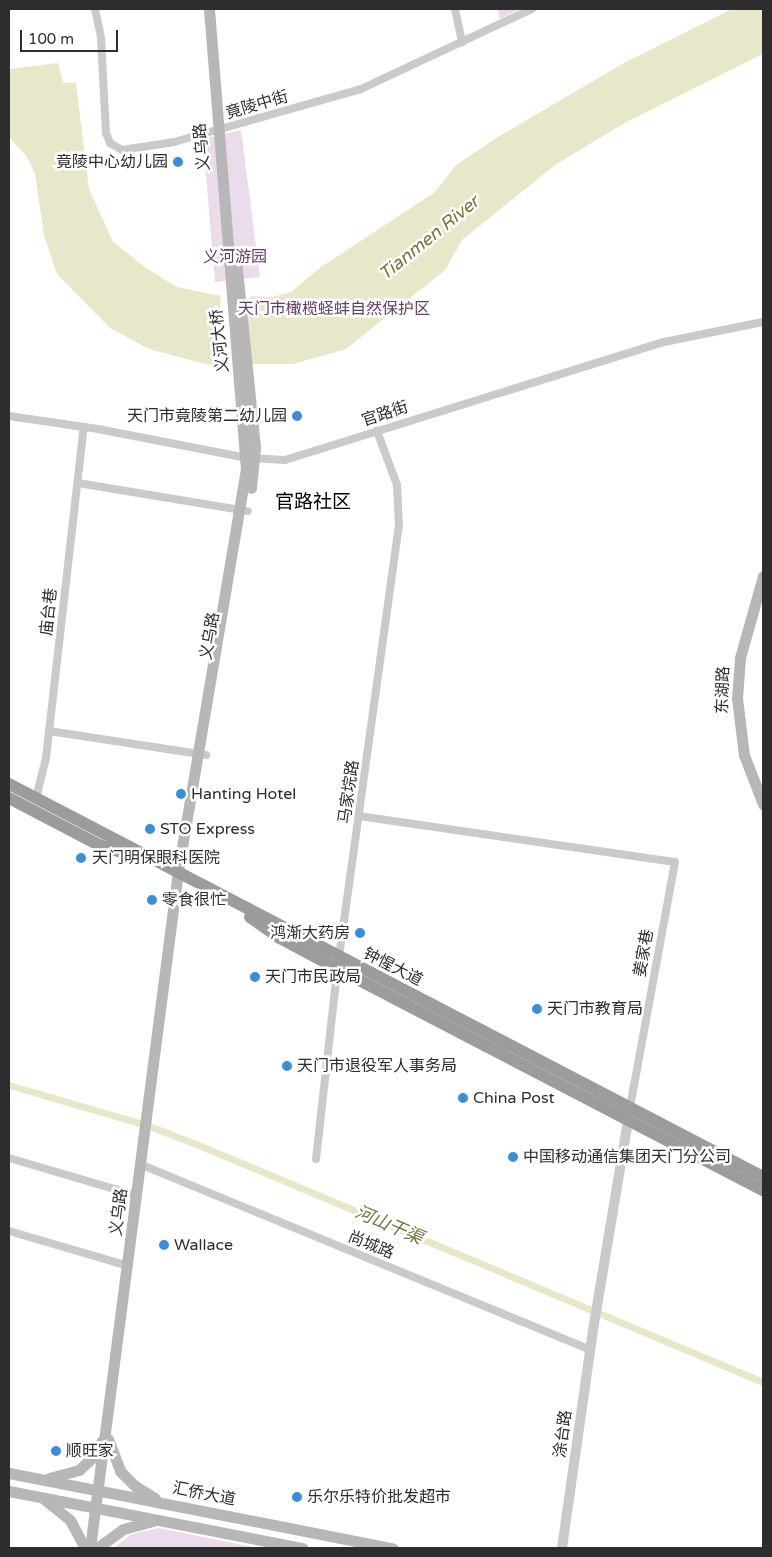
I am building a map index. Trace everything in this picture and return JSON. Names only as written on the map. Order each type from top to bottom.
[{"type":"highway","points":[[9,780],[37,796]]},
{"type":"highway","name":"钟惺大道","points":[[9,784],[37,796],[128,850]]},
{"type":"highway","name":"钟惺大道","points":[[9,793],[180,875],[339,961],[437,1011],[553,1065],[630,1111],[763,1184]]},
{"type":"highway","points":[[9,798],[102,846],[128,850]]},
{"type":"highway","name":"钟惺大道","points":[[437,1011],[521,1061],[630,1111],[763,1177]]},
{"type":"highway","points":[[630,1111],[763,1171]]},
{"type":"highway","points":[[630,1111],[763,1190]]},
{"type":"main road","name":"义乌路","points":[[209,9],[234,282]]},
{"type":"main road","name":"义乌路","points":[[216,9],[220,130]]},
{"type":"main road","name":"义河大桥","points":[[234,282],[246,395]]},
{"type":"main road","name":"义乌路","points":[[90,1548],[107,1433],[180,875],[203,754],[244,511],[251,458],[246,395]]},
{"type":"main road","name":"东湖路","points":[[763,576],[740,658],[737,698],[744,755],[763,804]]},
{"type":"main road","name":"东湖路","points":[[763,590],[743,658],[741,708],[748,754],[763,795]]},
{"type":"main road","points":[[42,1479],[79,1470],[91,1459],[107,1433]]},
{"type":"main road","points":[[107,1433],[120,1472],[135,1486],[162,1502]]},
{"type":"main road","name":"汇侨大道","points":[[9,1472],[393,1548]]},
{"type":"main road","points":[[9,1491],[303,1548]]},
{"type":"main road","points":[[41,1497],[70,1520],[86,1548]]},
{"type":"main road","points":[[97,1548],[123,1529],[159,1520]]},
{"type":"street","name":"竟陵中街","points":[[95,9],[101,38],[106,133],[114,146],[122,150],[143,148],[220,130],[361,89],[532,9]]},
{"type":"street","points":[[455,9],[462,42]]},
{"type":"street","name":"官路街","points":[[9,416],[84,427],[251,458],[296,458],[664,342],[763,322]]},
{"type":"street","name":"庙台巷","points":[[37,796],[49,731],[84,427]]},
{"type":"street","name":"马家垸路","points":[[316,1160],[339,961],[399,519],[397,485],[377,431]]},
{"type":"street","points":[[78,483],[244,511]]},
{"type":"street","points":[[49,731],[203,754]]},
{"type":"street","name":"姜家巷","points":[[359,816],[675,862],[630,1111]]},
{"type":"street","name":"涂台路","points":[[562,1548],[598,1295],[630,1111]]},
{"type":"street","points":[[9,1158],[138,1196]]},
{"type":"street","name":"尚城路","points":[[142,1165],[590,1350]]},
{"type":"street","points":[[9,1231],[128,1266]]},
{"type":"green space","points":[[497,9],[520,9],[500,19]]},
{"type":"green space","name":"义河游园","points":[[241,130],[260,277],[215,282],[203,139]]},
{"type":"green space","points":[[159,1528],[257,1548],[113,1548],[132,1534]]},
{"type":"water","name":"天门市橄榄蛏蚌自然保护区","points":[[732,9],[763,9],[763,54],[623,124],[555,165],[462,240],[445,270],[346,349],[293,364],[205,364],[149,349],[110,328],[57,274],[44,236],[35,174],[27,157],[9,137],[9,69],[58,63],[63,83],[76,83],[89,189],[113,242],[146,268],[177,287],[215,295],[272,297],[291,292],[321,267],[435,192],[456,165],[501,135],[624,63]]},
{"type":"pier","points":[[221,293],[250,295],[245,369],[216,367]]},
{"type":"waterway","name":"河山干渠","points":[[9,1085],[149,1126],[201,1146],[763,1382]]},
{"type":"place","name":"竟陵中心幼儿园","points":[[178,162]]},
{"type":"place","name":"天门市竟陵第二幼儿园","points":[[297,416]]},
{"type":"place","name":"Hanting Hotel","points":[[181,794]]},
{"type":"place","name":"STO Express","points":[[150,829]]},
{"type":"place","name":"天门明保眼科医院","points":[[81,858]]},
{"type":"place","name":"零食很忙","points":[[152,900]]},
{"type":"place","name":"鸿渐大药房","points":[[360,933]]},
{"type":"place","name":"天门市民政局","points":[[255,977]]},
{"type":"place","name":"天门市教育局","points":[[537,1009]]},
{"type":"place","name":"天门市退役军人事务局","points":[[287,1066]]},
{"type":"place","name":"China Post","points":[[463,1098]]},
{"type":"place","name":"中国移动通信集团天门分公司","points":[[513,1157]]},
{"type":"place","name":"Wallace","points":[[164,1245]]},
{"type":"place","name":"顺旺家","points":[[56,1451]]},
{"type":"place","name":"乐尔乐特价批发超市","points":[[297,1497]]},
{"type":"district","name":"官路社区","points":[[313,503]]},
{"type":"water label","name":"Tianmen River","points":[[429,238]]}]
